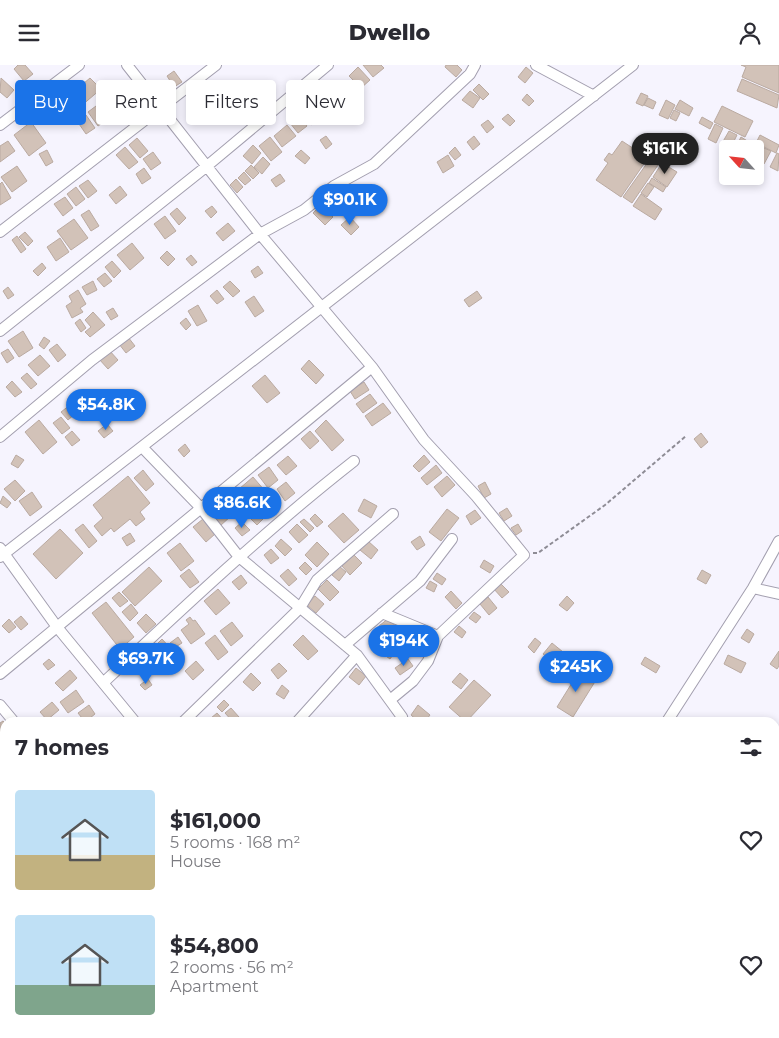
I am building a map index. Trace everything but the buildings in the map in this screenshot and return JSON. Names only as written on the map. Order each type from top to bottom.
[{"type":"street","points":[[0,125],[79,65]]},
{"type":"street","points":[[127,65],[139,80]]},
{"type":"street","points":[[176,95],[216,65]]},
{"type":"street","points":[[0,331],[207,166],[328,65]]},
{"type":"street","points":[[0,437],[92,360],[260,234],[304,210],[334,186],[374,165],[470,74],[474,65]]},
{"type":"street","points":[[536,65],[594,96]]},
{"type":"street","points":[[131,717],[57,627],[2,553],[142,447],[633,65]]},
{"type":"street","points":[[0,232],[137,125]]},
{"type":"street","points":[[176,125],[260,234],[372,367],[424,440],[476,496],[524,555],[438,636],[428,661],[413,681],[390,700]]},
{"type":"street","points":[[0,675],[200,507],[372,367]]},
{"type":"street","points":[[142,447],[200,507],[239,557],[357,655],[402,717]]},
{"type":"street","points":[[103,683],[239,557],[310,495],[354,461]]},
{"type":"street","points":[[188,717],[300,608],[316,580],[392,514]]},
{"type":"street","points":[[345,645],[420,581],[452,539]]},
{"type":"street","points":[[670,717],[753,588],[779,541]]},
{"type":"street","points":[[753,588],[779,594]]},
{"type":"street","points":[[382,613],[438,636]]},
{"type":"street","points":[[301,717],[357,655]]},
{"type":"street","points":[[0,705],[10,717]]},
{"type":"path","points":[[524,555],[538,553],[605,505],[686,436]]}]
